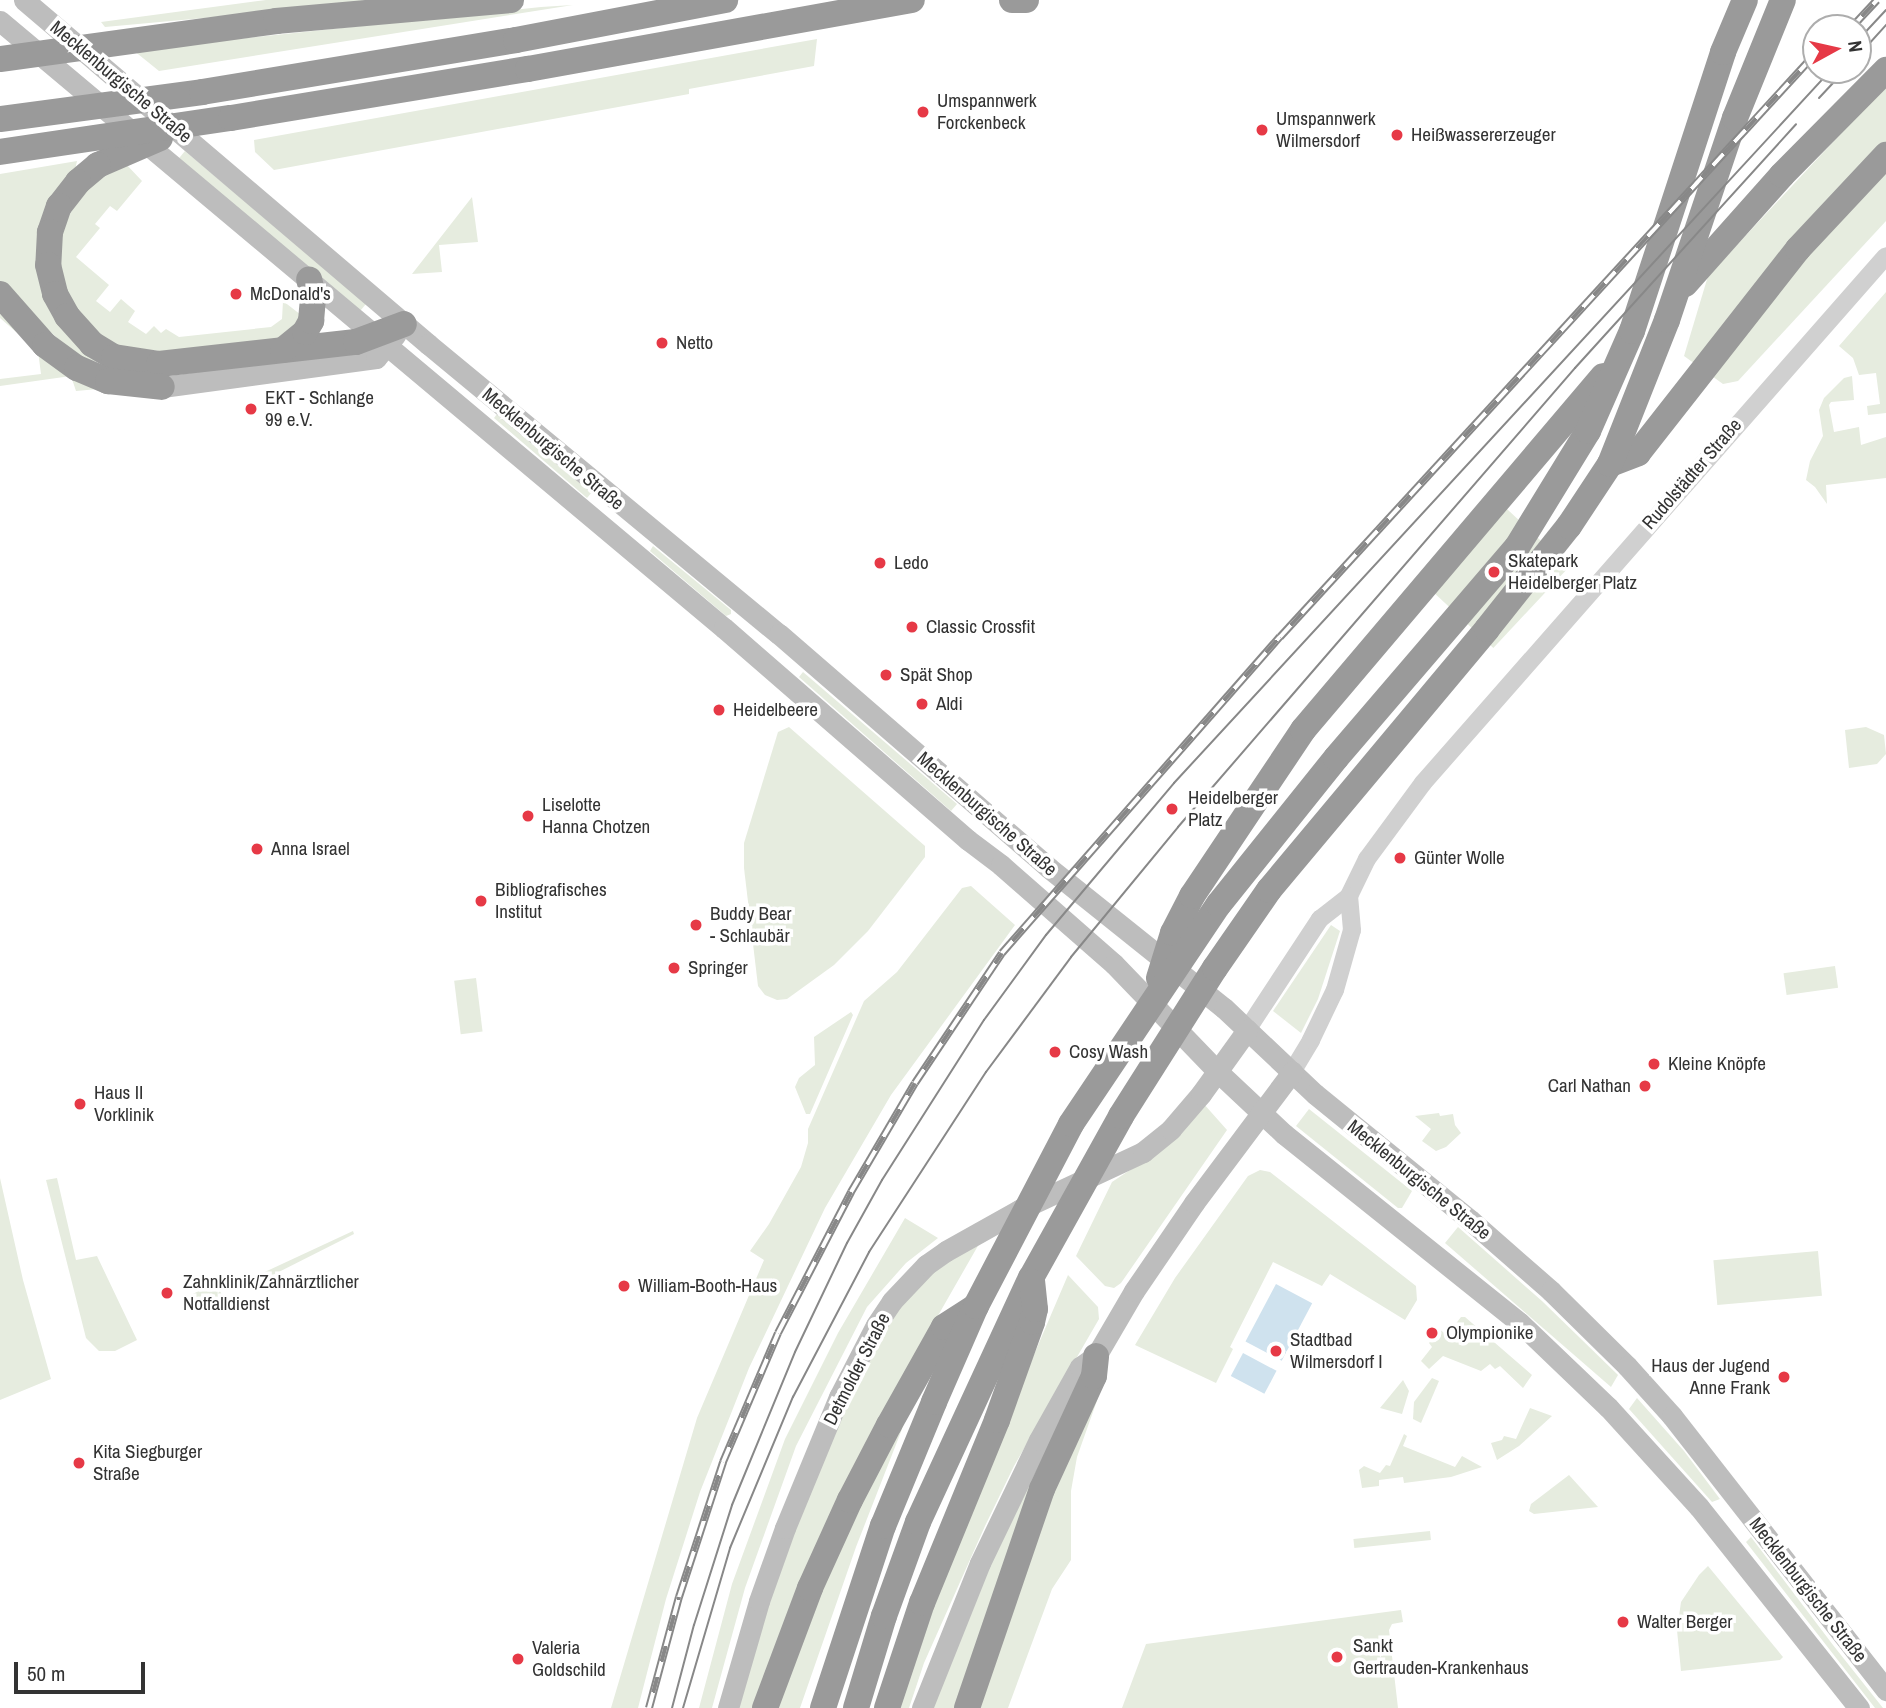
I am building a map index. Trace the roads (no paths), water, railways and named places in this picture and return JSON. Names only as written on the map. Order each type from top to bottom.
[{"type":"highway","points":[[0,59],[276,21],[511,0]]},
{"type":"highway","points":[[0,119],[202,92],[516,40],[725,0]]},
{"type":"highway","points":[[0,152],[231,118],[822,18],[912,0]]},
{"type":"highway","points":[[1012,0],[1026,0]]},
{"type":"highway","points":[[823,1708],[883,1526],[979,1300],[1071,1124],[1219,904],[1319,779],[1517,547],[1564,475],[1588,431],[1632,331],[1723,52],[1745,0]]},
{"type":"highway","points":[[856,1708],[884,1616],[918,1522],[1024,1317],[1035,1309],[1031,1278],[1121,1116],[1215,968],[1269,890],[1487,629],[1569,526],[1610,464],[1667,320],[1735,118],[1783,0]]},
{"type":"highway","points":[[1153,999],[1173,933],[1192,896],[1303,730],[1535,452],[1773,185],[1886,70]]},
{"type":"highway","points":[[194,123],[98,165],[78,182],[59,206],[47,249],[50,280],[67,316],[92,344],[114,357],[159,364],[380,341],[404,324]]},
{"type":"highway","points":[[1610,464],[1638,453],[1798,249],[1886,155]]},
{"type":"highway","points":[[283,350],[305,332],[311,321],[313,296],[309,279]]},
{"type":"highway","points":[[0,294],[45,345],[77,368],[108,381],[162,387]]},
{"type":"highway","points":[[765,1708],[810,1588],[850,1500],[889,1425],[944,1327],[979,1300]]},
{"type":"highway","points":[[887,1708],[922,1603],[997,1420],[1024,1317]]},
{"type":"highway","points":[[967,1708],[1042,1489],[1094,1376],[1096,1356]]},
{"type":"main road","name":"Mecklenburgische Straße","points":[[24,0],[404,324],[779,634],[1049,868],[1224,1008],[1292,1072],[1470,1220],[1551,1292],[1628,1366],[1722,1477],[1886,1690]]},
{"type":"main road","name":"Mecklenburgische Straße","points":[[0,21],[724,628],[1098,949],[1261,1113],[1493,1300],[1585,1385],[1699,1507],[1859,1708]]},
{"type":"main road","points":[[61,72],[81,47]]},
{"type":"main road","points":[[162,387],[376,358],[380,341]]},
{"type":"main road","points":[[474,421],[493,398]]},
{"type":"main road","name":"Detmolder Straße","points":[[728,1708],[759,1601],[785,1528],[839,1396],[876,1325],[892,1301],[926,1265],[946,1251],[1019,1210],[1143,1152],[1171,1129],[1218,1072],[1247,1030]]},
{"type":"main road","points":[[922,1708],[958,1612],[1020,1478],[1080,1367],[1096,1356],[1167,1243],[1292,1072]]},
{"type":"street","name":"Rudolstädter Straße","points":[[1247,1030],[1320,919],[1349,896],[1367,859],[1423,783],[1886,256]]},
{"type":"street","points":[[1292,1072],[1335,990],[1352,930],[1349,896]]},
{"type":"water","points":[[1276,1284],[1312,1303],[1282,1361],[1245,1341]]},
{"type":"water","points":[[1243,1353],[1277,1371],[1264,1394],[1231,1376]]},
{"type":"tram line","points":[[1872,25],[1886,10]]},
{"type":"tram line","points":[[1872,40],[1886,25]]},
{"type":"tram line","points":[[672,1708],[694,1625],[732,1505],[795,1352],[847,1243],[882,1180],[984,1020],[1046,935],[1174,783],[1818,84]]},
{"type":"tram line","points":[[1819,98],[1832,84]]},
{"type":"tram line","points":[[683,1708],[730,1548],[793,1397],[869,1252],[986,1072],[1071,957],[1178,827],[1575,368],[1796,124]]},
{"type":"railway","points":[[1864,14],[1877,0]]},
{"type":"railway","points":[[649,1708],[679,1597],[723,1462],[778,1333],[851,1192],[915,1083],[1002,953],[1280,637],[1802,68]]},
{"type":"place","name":"Umspannwerk Forckenbeck","points":[[923,112]]},
{"type":"place","name":"Umspannwerk Wilmersdorf","points":[[1262,130]]},
{"type":"place","name":"Heißwassererzeuger","points":[[1397,135]]},
{"type":"place","name":"McDonald's","points":[[236,294]]},
{"type":"place","name":"Netto","points":[[662,343]]},
{"type":"place","name":"EKT - Schlange 99 e.V.","points":[[251,409]]},
{"type":"place","name":"Ledo","points":[[880,563]]},
{"type":"place","name":"Skatepark Heidelberger Platz","points":[[1494,572]]},
{"type":"place","name":"Classic Crossfit","points":[[912,627]]},
{"type":"place","name":"Spät Shop","points":[[886,675]]},
{"type":"place","name":"Aldi","points":[[922,704]]},
{"type":"place","name":"Heidelbeere","points":[[719,710]]},
{"type":"place","name":"Heidelberger Platz","points":[[1172,809]]},
{"type":"place","name":"Liselotte Hanna Chotzen","points":[[528,816]]},
{"type":"place","name":"Anna Israel","points":[[257,849]]},
{"type":"place","name":"Günter Wolle","points":[[1400,858]]},
{"type":"place","name":"Bibliografisches Institut","points":[[481,901]]},
{"type":"place","name":"Buddy Bear - Schlaubär","points":[[696,925]]},
{"type":"place","name":"Springer","points":[[674,968]]},
{"type":"place","name":"Cosy Wash","points":[[1055,1052]]},
{"type":"place","name":"Kleine Knöpfe","points":[[1654,1064]]},
{"type":"place","name":"Carl Nathan","points":[[1645,1086]]},
{"type":"place","name":"Haus II Vorklinik","points":[[80,1104]]},
{"type":"place","name":"William-Booth-Haus","points":[[624,1286]]},
{"type":"place","name":"Zahnklinik/Zahnärztlicher Notfalldienst","points":[[167,1293]]},
{"type":"place","name":"Olympionike","points":[[1432,1333]]},
{"type":"place","name":"Stadtbad Wilmersdorf I","points":[[1276,1351]]},
{"type":"place","name":"Haus der Jugend Anne Frank","points":[[1784,1377]]},
{"type":"place","name":"Kita Siegburger Straße","points":[[79,1463]]},
{"type":"place","name":"Walter Berger","points":[[1623,1622]]},
{"type":"place","name":"Sankt Gertrauden-Krankenhaus","points":[[1337,1657]]},
{"type":"place","name":"Valeria Goldschild","points":[[518,1659]]}]
